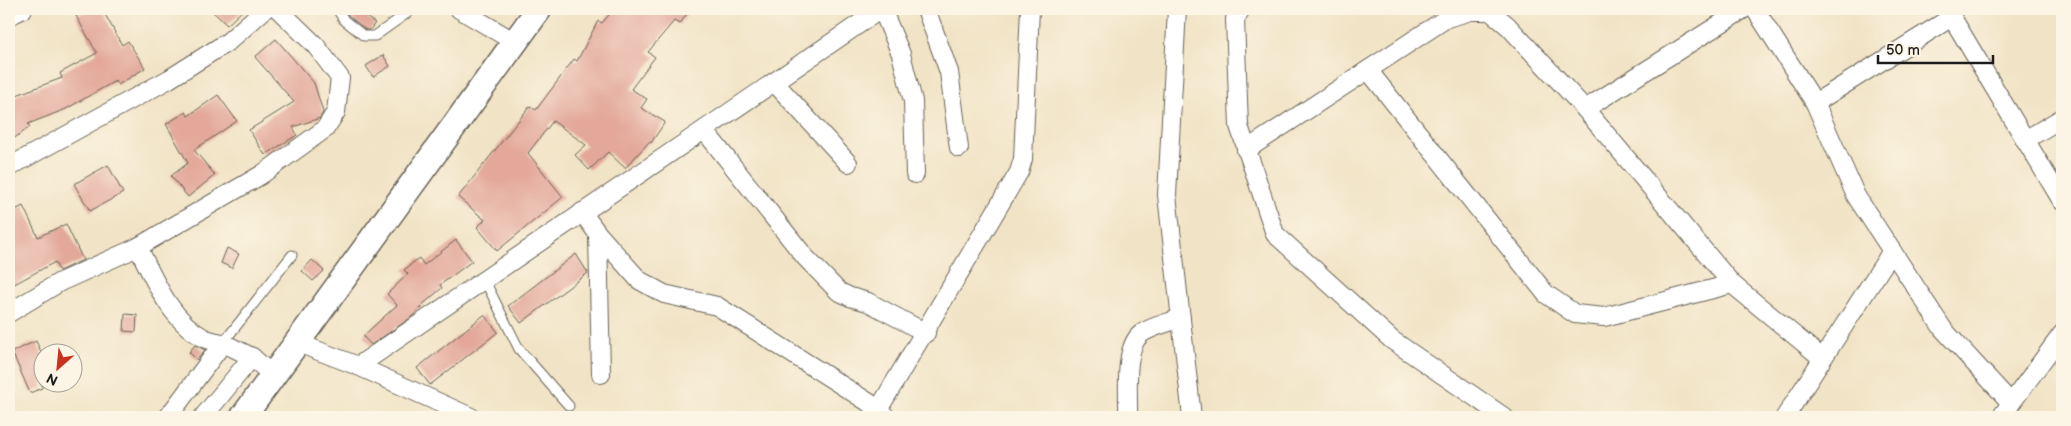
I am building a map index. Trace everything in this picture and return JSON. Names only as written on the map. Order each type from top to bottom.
[{"type":"main road","points":[[243,417],[539,9]]},
{"type":"street","points":[[9,16],[23,9]]},
{"type":"street","points":[[9,167],[169,79],[229,41],[265,9]]},
{"type":"street","points":[[9,313],[60,282],[138,247],[261,175],[325,129],[336,112],[340,78],[316,46],[278,9]]},
{"type":"street","points":[[459,9],[515,42]]},
{"type":"street","points":[[358,366],[882,9],[901,54],[913,101],[915,174]]},
{"type":"street","points":[[926,9],[949,72],[959,148]]},
{"type":"street","points":[[582,212],[598,234],[639,280],[664,294],[717,306],[880,414],[979,239],[1020,172],[1023,159],[1030,9]]},
{"type":"street","points":[[1177,9],[1167,195],[1192,417]]},
{"type":"street","points":[[1241,9],[1235,19],[1239,126],[1274,234],[1392,340],[1504,417]]},
{"type":"street","points":[[1585,108],[1744,9]]},
{"type":"street","points":[[1755,9],[1815,103],[1856,196],[1942,329],[2006,410],[2062,334]]},
{"type":"street","points":[[1246,150],[1447,18],[1471,11],[1490,11],[1508,26],[1585,108],[1732,284],[1822,358]]},
{"type":"street","points":[[1815,103],[1949,13],[2062,201]]},
{"type":"street","points":[[1368,70],[1546,294],[1576,314],[1604,317],[1732,284]]},
{"type":"street","points":[[774,82],[848,163]]},
{"type":"street","points":[[2025,140],[2062,118]]},
{"type":"street","points":[[704,130],[805,257],[838,291],[850,297],[868,302],[926,333]]},
{"type":"street","points":[[598,234],[601,374]]},
{"type":"street","points":[[138,247],[160,291],[180,321],[204,338],[223,344],[252,358],[273,376]]},
{"type":"street","points":[[1785,417],[1892,251]]},
{"type":"street","points":[[1128,417],[1130,356],[1134,342],[1142,334],[1181,318]]},
{"type":"street","points":[[298,343],[358,366],[470,417]]},
{"type":"street","points":[[168,417],[223,344]]},
{"type":"street","points":[[203,417],[252,358]]},
{"type":"lane","points":[[337,9],[344,20],[364,36],[375,36],[413,9]]},
{"type":"lane","points":[[223,344],[292,255]]},
{"type":"lane","points":[[484,279],[519,349],[569,406]]},
{"type":"building","points":[[90,9],[102,9],[122,45],[128,41],[145,68],[118,85],[115,81],[66,109],[28,124],[30,127],[9,142],[9,102],[19,94],[62,78],[60,73],[97,53],[76,16]]},
{"type":"building","points":[[210,9],[244,9],[227,25]]},
{"type":"building","points":[[344,9],[354,9],[375,23],[370,30],[366,30],[349,16]]},
{"type":"building","points":[[614,9],[690,9],[680,24],[674,21],[648,52],[655,57],[631,89],[647,99],[641,108],[665,122],[651,143],[649,142],[625,168],[608,152],[589,170],[575,155],[586,145],[553,121],[528,153],[563,197],[497,251],[477,227],[485,220],[458,197],[530,106],[536,110],[574,59],[577,61],[598,21],[602,23]]},
{"type":"building","points":[[276,39],[314,83],[323,112],[320,118],[293,127],[297,135],[265,155],[249,130],[294,102],[255,57]]},
{"type":"building","points":[[383,55],[390,66],[373,77],[366,66]]},
{"type":"building","points":[[218,95],[237,121],[194,150],[215,175],[188,197],[171,176],[188,163],[166,124],[186,112],[188,116]]},
{"type":"building","points":[[108,165],[123,193],[90,211],[74,184]]},
{"type":"building","points":[[23,206],[38,237],[66,224],[83,260],[59,271],[55,262],[9,287],[9,213]]},
{"type":"building","points":[[456,240],[472,261],[440,285],[442,288],[409,319],[371,345],[363,336],[397,305],[387,294],[408,274],[404,270],[419,258],[424,265]]},
{"type":"building","points":[[227,248],[239,254],[232,268],[221,263]]},
{"type":"building","points":[[576,254],[588,273],[521,323],[508,306]]},
{"type":"building","points":[[312,260],[324,271],[313,281],[302,271]]},
{"type":"building","points":[[125,314],[137,315],[136,332],[124,331]]},
{"type":"building","points":[[484,315],[498,332],[430,385],[417,368]]},
{"type":"building","points":[[36,341],[37,344],[32,344],[32,392],[30,393],[12,352]]},
{"type":"building","points":[[195,345],[205,350],[197,360],[189,352]]}]
